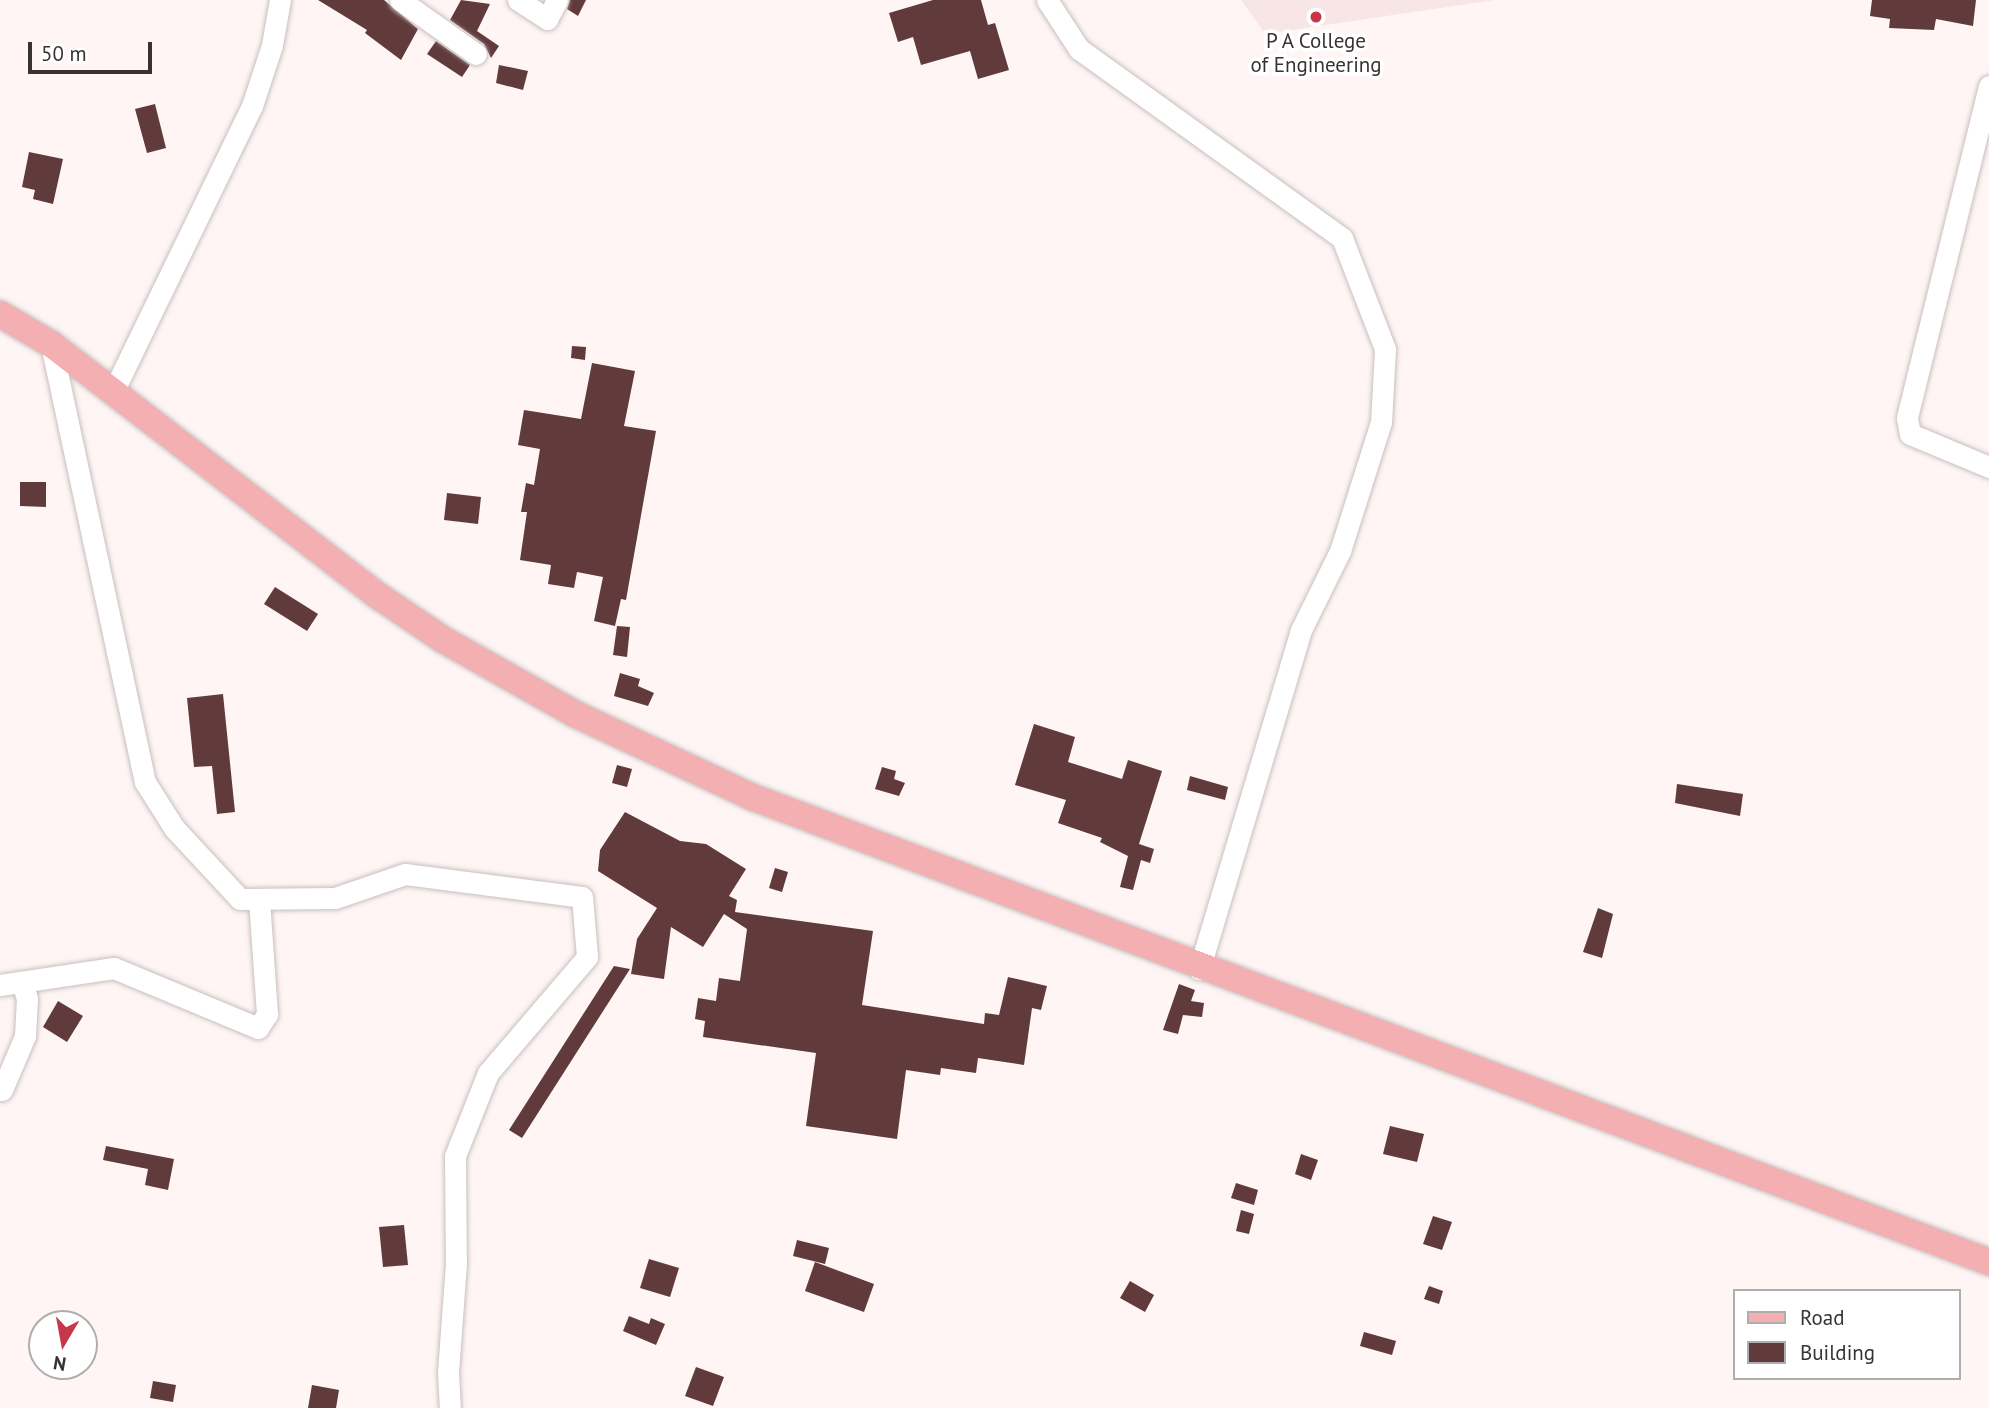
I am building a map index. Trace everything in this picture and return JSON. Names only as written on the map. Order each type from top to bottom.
[{"type":"main road","points":[[0,314],[51,344],[380,597],[442,639],[575,714],[752,797],[1199,968],[1989,1262]]},
{"type":"street","points":[[113,392],[252,106],[272,45],[280,0]]},
{"type":"street","points":[[400,0],[476,54]]},
{"type":"street","points":[[518,0],[547,19],[557,0]]},
{"type":"street","points":[[1047,0],[1079,48],[1342,238],[1385,349],[1381,422],[1340,551],[1301,631],[1199,968]]},
{"type":"street","points":[[1989,86],[1907,418],[1910,434],[1989,467]]},
{"type":"street","points":[[51,344],[145,782],[174,828],[240,898],[335,898],[405,874],[582,897],[587,957],[488,1073],[455,1156],[456,1263],[448,1372],[450,1408]]},
{"type":"street","points":[[0,985],[114,968],[258,1028],[267,1014],[259,898]]},
{"type":"street","points":[[2,1090],[25,1036],[27,999],[22,982]]},
{"type":"shaded area","name":"P A College of Engineering","points":[[1241,0],[1495,0],[1265,34]]},
{"type":"building","points":[[318,0],[384,0],[418,29],[401,60],[365,33],[367,30]]},
{"type":"building","points":[[461,0],[490,4],[477,31],[499,46],[491,58],[484,44],[450,20]]},
{"type":"building","points":[[570,0],[586,0],[578,16],[567,9]]},
{"type":"building","points":[[933,0],[981,0],[988,25],[995,23],[1009,70],[978,79],[970,51],[921,65],[913,37],[898,42],[889,13]]},
{"type":"building","points":[[1872,0],[1976,0],[1973,26],[1936,19],[1934,30],[1889,28],[1890,19],[1870,16]]},
{"type":"building","points":[[436,41],[470,65],[462,77],[427,54]]},
{"type":"building","points":[[499,65],[528,71],[523,90],[496,83]]},
{"type":"building","points":[[155,104],[166,148],[147,153],[135,109]]},
{"type":"building","points":[[29,152],[63,159],[53,204],[33,199],[35,190],[22,187]]},
{"type":"building","points":[[572,346],[586,347],[585,360],[571,358]]},
{"type":"building","points":[[592,363],[635,371],[624,426],[656,431],[626,600],[621,599],[615,626],[594,621],[603,577],[577,572],[574,588],[548,584],[551,565],[520,560],[527,512],[521,512],[526,483],[534,485],[540,449],[518,445],[524,410],[581,419]]},
{"type":"building","points":[[20,482],[46,482],[46,507],[20,506]]},
{"type":"building","points":[[447,493],[481,497],[478,524],[444,520]]},
{"type":"building","points":[[275,587],[318,614],[307,631],[264,604]]},
{"type":"building","points":[[617,626],[630,627],[627,657],[613,655]]},
{"type":"building","points":[[620,673],[640,679],[638,686],[654,693],[648,706],[614,696]]},
{"type":"building","points":[[223,694],[235,812],[217,814],[212,766],[194,767],[187,698]]},
{"type":"building","points":[[1034,724],[1075,737],[1068,762],[1122,779],[1128,760],[1162,771],[1139,844],[1154,849],[1150,863],[1141,860],[1133,890],[1120,887],[1128,856],[1100,842],[1102,838],[1058,823],[1066,800],[1015,785]]},
{"type":"building","points":[[617,765],[632,769],[627,787],[612,783]]},
{"type":"building","points":[[882,767],[896,771],[894,779],[905,783],[899,796],[875,789]]},
{"type":"building","points":[[1190,776],[1228,787],[1225,800],[1187,790]]},
{"type":"building","points":[[1677,784],[1743,794],[1740,816],[1675,803]]},
{"type":"building","points":[[625,812],[680,841],[706,844],[746,869],[729,896],[737,900],[735,912],[873,931],[862,1005],[984,1024],[985,1013],[999,1015],[1008,977],[1047,986],[1041,1010],[1032,1008],[1024,1065],[978,1058],[976,1073],[941,1068],[940,1075],[906,1070],[897,1139],[806,1126],[816,1053],[703,1037],[705,1021],[695,1019],[698,998],[716,1001],[719,978],[740,981],[747,929],[724,914],[703,947],[671,927],[664,979],[631,974],[637,939],[657,908],[598,871],[600,850]]},
{"type":"building","points":[[775,868],[788,872],[782,892],[769,888]]},
{"type":"building","points":[[1598,908],[1613,914],[1602,958],[1583,952]]},
{"type":"building","points":[[614,966],[630,969],[522,1138],[509,1130]]},
{"type":"building","points":[[1179,984],[1195,990],[1191,1001],[1204,1003],[1202,1017],[1183,1015],[1178,1034],[1163,1030]]},
{"type":"building","points":[[58,1001],[83,1016],[67,1042],[43,1027]]},
{"type":"building","points":[[1390,1126],[1424,1134],[1417,1162],[1383,1154]]},
{"type":"building","points":[[106,1146],[174,1159],[168,1190],[145,1185],[148,1169],[103,1160]]},
{"type":"building","points":[[1301,1154],[1318,1160],[1311,1180],[1295,1174]]},
{"type":"building","points":[[1236,1183],[1258,1190],[1254,1205],[1231,1198]]},
{"type":"building","points":[[1241,1210],[1254,1214],[1249,1234],[1236,1231]]},
{"type":"building","points":[[1433,1216],[1452,1222],[1442,1250],[1423,1244]]},
{"type":"building","points":[[404,1225],[408,1265],[383,1267],[379,1227]]},
{"type":"building","points":[[797,1240],[829,1248],[825,1264],[793,1256]]},
{"type":"building","points":[[649,1259],[679,1268],[670,1297],[640,1288]]},
{"type":"building","points":[[815,1262],[874,1284],[864,1312],[805,1291]]},
{"type":"building","points":[[1130,1281],[1154,1295],[1145,1312],[1120,1298]]},
{"type":"building","points":[[1429,1286],[1443,1291],[1439,1304],[1424,1299]]},
{"type":"building","points":[[629,1316],[649,1324],[651,1318],[665,1324],[656,1345],[623,1331]]},
{"type":"building","points":[[1364,1332],[1396,1341],[1392,1355],[1360,1346]]},
{"type":"building","points":[[696,1367],[724,1377],[713,1406],[685,1396]]},
{"type":"building","points":[[153,1381],[176,1385],[173,1402],[150,1398]]},
{"type":"building","points":[[312,1385],[339,1390],[336,1408],[308,1408]]},
{"type":"place","name":"P A College of Engineering","points":[[1316,17]]}]
